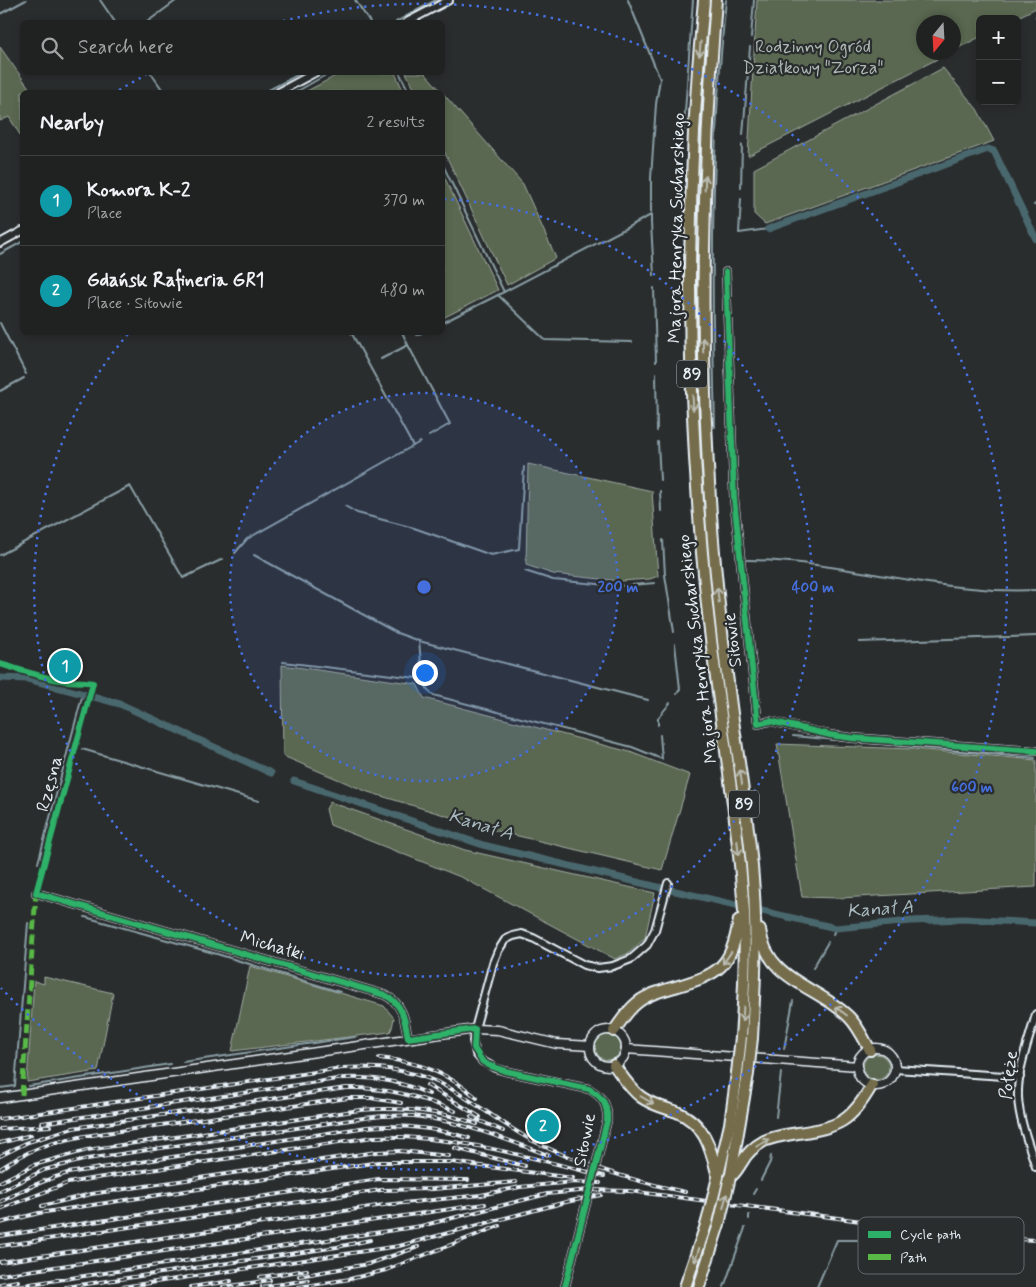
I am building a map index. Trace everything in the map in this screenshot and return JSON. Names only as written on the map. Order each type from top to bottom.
[{"type":"highway","name":"Majora Henryka Sucharskiego","points":[[700,1287],[719,1224],[730,1178],[748,1074],[744,976],[744,913],[735,823],[707,604],[700,531],[693,408],[690,307],[691,212],[696,103],[704,0]]},
{"type":"highway","name":"Majora Henryka Sucharskiego","points":[[686,1287],[707,1222],[718,1177],[730,1124],[737,1072],[747,1037],[755,918],[753,877],[721,630],[710,503],[706,423],[702,318],[703,223],[706,130],[716,0]]},
{"type":"highway","points":[[614,1031],[630,1009],[644,998],[696,981],[717,970],[733,948],[739,920],[744,913]]},
{"type":"highway","points":[[755,918],[759,922],[762,941],[771,961],[780,970],[849,1017],[870,1050]]},
{"type":"highway","points":[[614,1065],[631,1088],[642,1098],[683,1115],[696,1125],[709,1144],[718,1177]]},
{"type":"highway","points":[[730,1178],[736,1173],[747,1155],[764,1141],[824,1128],[845,1120],[857,1108],[872,1085]]},
{"type":"street","points":[[412,20],[449,0]]},
{"type":"street","points":[[283,90],[310,75]]},
{"type":"street","points":[[0,244],[20,232]]},
{"type":"street","name":"Sitowie","points":[[726,272],[734,498],[758,724],[770,722],[852,738],[1036,751]]},
{"type":"street","name":"Sitowie","points":[[565,1287],[608,1112],[604,1101],[589,1089],[505,1071],[488,1065],[482,1061],[474,1048],[475,1029],[493,963],[505,940],[522,934],[539,940],[584,965],[598,968],[613,966],[631,959],[647,945],[655,930],[668,883]]},
{"type":"street","name":"Michałki","points":[[36,893],[385,995],[400,1006],[408,1038]]},
{"type":"street","name":"Połęże","points":[[1036,1014],[1024,1055],[1018,1096],[1020,1113],[1036,1168]]},
{"type":"street","points":[[0,1098],[475,1029],[498,1030],[557,1044],[590,1046]]},
{"type":"street","points":[[604,1030],[614,1031],[622,1036],[626,1049],[621,1061],[608,1066],[597,1062],[590,1052],[590,1046],[596,1034],[604,1030]]},
{"type":"street","points":[[626,1049],[858,1066]]},
{"type":"street","points":[[878,1049],[886,1052],[894,1061],[895,1069],[892,1077],[885,1084],[872,1085],[861,1078],[858,1066],[863,1054],[870,1050],[878,1049]]},
{"type":"street","points":[[895,1069],[1020,1077]]},
{"type":"green space","name":"Rodzinny Ogród Działkowy \"Zorza\"","points":[[757,0],[1036,0],[1036,8],[1021,16],[976,15],[976,39],[961,46],[961,15],[916,15],[916,60],[935,60],[748,156]]},
{"type":"green space","points":[[0,47],[31,90],[20,90],[20,135],[9,117],[0,121]]},
{"type":"green space","points":[[943,68],[977,109],[994,141],[765,224],[754,214],[754,169]]},
{"type":"green space","points":[[337,75],[396,75],[403,90],[309,90]]},
{"type":"green space","points":[[407,75],[427,75],[440,90],[415,90]]},
{"type":"green space","points":[[445,95],[523,184],[556,258],[507,285],[445,153]]},
{"type":"green space","points":[[445,178],[498,290],[445,317]]},
{"type":"green space","points":[[528,464],[652,491],[658,576],[650,579],[620,581],[553,574],[526,565]]},
{"type":"green space","points":[[282,665],[417,684],[424,698],[630,752],[690,775],[662,870],[497,831],[368,792],[283,756]]},
{"type":"green space","points":[[777,744],[913,749],[1036,760],[1036,887],[840,898],[802,897]]},
{"type":"green space","points":[[330,802],[465,850],[655,893],[645,938],[629,953],[615,959],[463,878],[330,825],[326,809]]},
{"type":"green space","points":[[250,966],[384,1006],[394,1018],[392,1028],[390,1032],[232,1051]]},
{"type":"green space","points":[[44,977],[113,993],[98,1071],[27,1082],[34,981],[44,984]]},
{"type":"green space","points":[[608,1034],[617,1038],[621,1047],[617,1056],[608,1060],[599,1056],[595,1047],[599,1038]]},
{"type":"green space","points":[[876,1054],[885,1058],[889,1067],[885,1076],[876,1080],[867,1076],[863,1067],[867,1058]]},
{"type":"waterway","points":[[0,14],[26,0]]},
{"type":"waterway","points":[[100,0],[114,20]]},
{"type":"waterway","points":[[150,20],[177,0]]},
{"type":"waterway","points":[[355,0],[369,20]]},
{"type":"waterway","points":[[400,20],[436,0]]},
{"type":"waterway","points":[[628,0],[660,79],[656,104],[651,178],[654,276]]},
{"type":"waterway","points":[[683,140],[693,0]]},
{"type":"waterway","points":[[715,427],[713,213],[717,107],[726,0]]},
{"type":"waterway","points":[[751,37],[754,0]]},
{"type":"waterway","points":[[743,135],[750,47]]},
{"type":"waterway","points":[[152,75],[163,90]]},
{"type":"waterway","points":[[269,90],[297,75]]},
{"type":"waterway","points":[[300,90],[326,75]]},
{"type":"waterway","points":[[400,75],[408,90]]},
{"type":"waterway","points":[[741,188],[742,145]]},
{"type":"waterway","points":[[768,229],[988,149],[994,151],[1036,239]]},
{"type":"waterway","points":[[445,169],[504,292]]},
{"type":"waterway","points":[[741,199],[739,233],[768,229]]},
{"type":"waterway","points":[[632,342],[545,340],[498,295],[651,215]]},
{"type":"waterway","points":[[0,254],[20,243]]},
{"type":"waterway","points":[[654,288],[656,362]]},
{"type":"waterway","points":[[445,322],[498,295]]},
{"type":"waterway","points":[[0,323],[26,374]]},
{"type":"waterway","points":[[353,335],[413,446]]},
{"type":"waterway","points":[[403,335],[408,345]]},
{"type":"waterway","points":[[381,359],[408,345],[450,424],[429,436]]},
{"type":"waterway","points":[[656,373],[657,431]]},
{"type":"waterway","points":[[0,391],[24,378]]},
{"type":"waterway","points":[[235,553],[247,539],[420,442]]},
{"type":"waterway","points":[[658,442],[660,480]]},
{"type":"waterway","points":[[345,506],[357,513],[414,528],[491,555],[519,549],[524,467]]},
{"type":"waterway","points":[[0,555],[130,486],[183,578],[223,559]]},
{"type":"waterway","points":[[660,491],[661,511]]},
{"type":"waterway","points":[[663,540],[665,575],[674,632]]},
{"type":"waterway","points":[[254,555],[397,633],[419,641],[648,700]]},
{"type":"waterway","points":[[747,560],[827,566],[932,584],[969,588],[1036,590]]},
{"type":"waterway","points":[[525,571],[553,580],[620,586],[655,583]]},
{"type":"waterway","points":[[859,642],[1036,636]]},
{"type":"waterway","points":[[419,641],[423,679],[433,695],[632,747],[662,759],[660,735]]},
{"type":"waterway","points":[[675,644],[680,689],[677,694]]},
{"type":"waterway","points":[[283,662],[417,678]]},
{"type":"waterway","name":"Kanał A","points":[[0,678],[28,679],[120,704],[271,773]]},
{"type":"waterway","points":[[38,863],[83,693]]},
{"type":"waterway","points":[[658,725],[658,718],[670,703]]},
{"type":"waterway","points":[[793,736],[1035,758]]},
{"type":"waterway","points":[[82,749],[259,801]]},
{"type":"waterway","name":"Kanał A","points":[[294,781],[483,845],[662,888]]},
{"type":"waterway","name":"Kanał A","points":[[671,890],[836,928],[912,921],[963,919],[1036,923]]},
{"type":"waterway","points":[[85,917],[217,954],[340,992]]},
{"type":"waterway","points":[[0,1088],[15,1086],[28,923]]},
{"type":"waterway","name":"Kanał A","points":[[833,934],[836,928]]},
{"type":"waterway","points":[[813,968],[828,942]]},
{"type":"waterway","points":[[784,1049],[793,1001]]},
{"type":"waterway","points":[[183,1062],[355,1037]]},
{"type":"waterway","points":[[29,1086],[170,1064]]},
{"type":"waterway","points":[[776,1117],[781,1073]]},
{"type":"waterway","points":[[761,1180],[771,1156]]},
{"type":"waterway","points":[[753,1194],[756,1189]]},
{"type":"waterway","points":[[724,1287],[745,1228]]},
{"type":"waterway","points":[[817,1287],[837,1240],[858,1240]]},
{"type":"railway","points":[[379,1058],[419,1065],[443,1075],[477,1098]]},
{"type":"railway","points":[[0,1119],[342,1068],[385,1069],[413,1074],[440,1083],[533,1141],[570,1158],[646,1183],[685,1192]]},
{"type":"railway","points":[[42,1123],[344,1078],[367,1078],[387,1081],[429,1094]]},
{"type":"railway","points":[[427,1085],[480,1117]]},
{"type":"railway","points":[[0,1156],[28,1142],[73,1128],[346,1088],[388,1091],[428,1101],[455,1111]]},
{"type":"railway","points":[[0,1169],[21,1156],[41,1147],[85,1136],[348,1098],[371,1098],[401,1103]]},
{"type":"railway","points":[[0,1182],[34,1165],[87,1150],[360,1110],[390,1109],[419,1111],[448,1115],[477,1124]]},
{"type":"railway","points":[[0,1191],[44,1170],[87,1159],[382,1116],[431,1118],[482,1131],[548,1155]]},
{"type":"railway","points":[[471,1117],[503,1131]]},
{"type":"railway","points":[[0,1129],[50,1126]]},
{"type":"railway","points":[[0,1202],[16,1193],[68,1173],[367,1127],[419,1128],[469,1138]]},
{"type":"railway","points":[[0,1143],[31,1135]]},
{"type":"railway","points":[[0,1209],[68,1183],[373,1137],[432,1139],[461,1143],[490,1148],[604,1176]]},
{"type":"railway","points":[[455,1148],[525,1166]]},
{"type":"railway","points":[[42,1206],[91,1194],[376,1152],[400,1151],[449,1156]]},
{"type":"railway","points":[[0,1223],[39,1213],[379,1162],[451,1162],[573,1178]]},
{"type":"railway","points":[[0,1236],[379,1179],[468,1180]]},
{"type":"railway","points":[[0,1246],[381,1190],[433,1189],[516,1182]]},
{"type":"railway","points":[[0,1262],[384,1205],[481,1195],[520,1187],[574,1182],[600,1183]]},
{"type":"railway","points":[[10,1287],[421,1226],[547,1194],[590,1190],[630,1191],[858,1221]]},
{"type":"railway","points":[[122,1287],[399,1246],[566,1202],[601,1195]]},
{"type":"railway","points":[[0,1275],[485,1204]]},
{"type":"railway","points":[[299,1287],[350,1279],[386,1270],[499,1226]]},
{"type":"railway","points":[[1024,1239],[1036,1240]]},
{"type":"railway","points":[[66,1287],[337,1247],[370,1240]]},
{"type":"railway","points":[[299,1276],[368,1264],[418,1247]]},
{"type":"railway","points":[[260,1277],[307,1270]]},
{"type":"railway","points":[[223,1287],[270,1280]]},
{"type":"railway","points":[[262,1287],[308,1280]]},
{"type":"railway","points":[[0,1284],[18,1281]]},
{"type":"railway","points":[[191,1287],[231,1281]]},
{"type":"marked path","points":[[22,1095],[36,893]]},
{"type":"cycle path","points":[[726,272],[734,498],[758,724],[770,721],[830,735],[852,738],[1036,751]]},
{"type":"cycle path","name":"Rzęsna","points":[[0,664],[57,680],[93,683],[36,893],[385,995],[396,1003],[402,1013],[408,1038],[475,1029],[474,1048],[482,1061],[488,1065],[505,1071],[589,1089],[601,1098],[607,1110],[607,1121],[565,1287]]},
{"type":"place","name":"Komora K-2","points":[[65,666]]},
{"type":"place","name":"Gdańsk Rafineria GR1","points":[[543,1126]]}]
